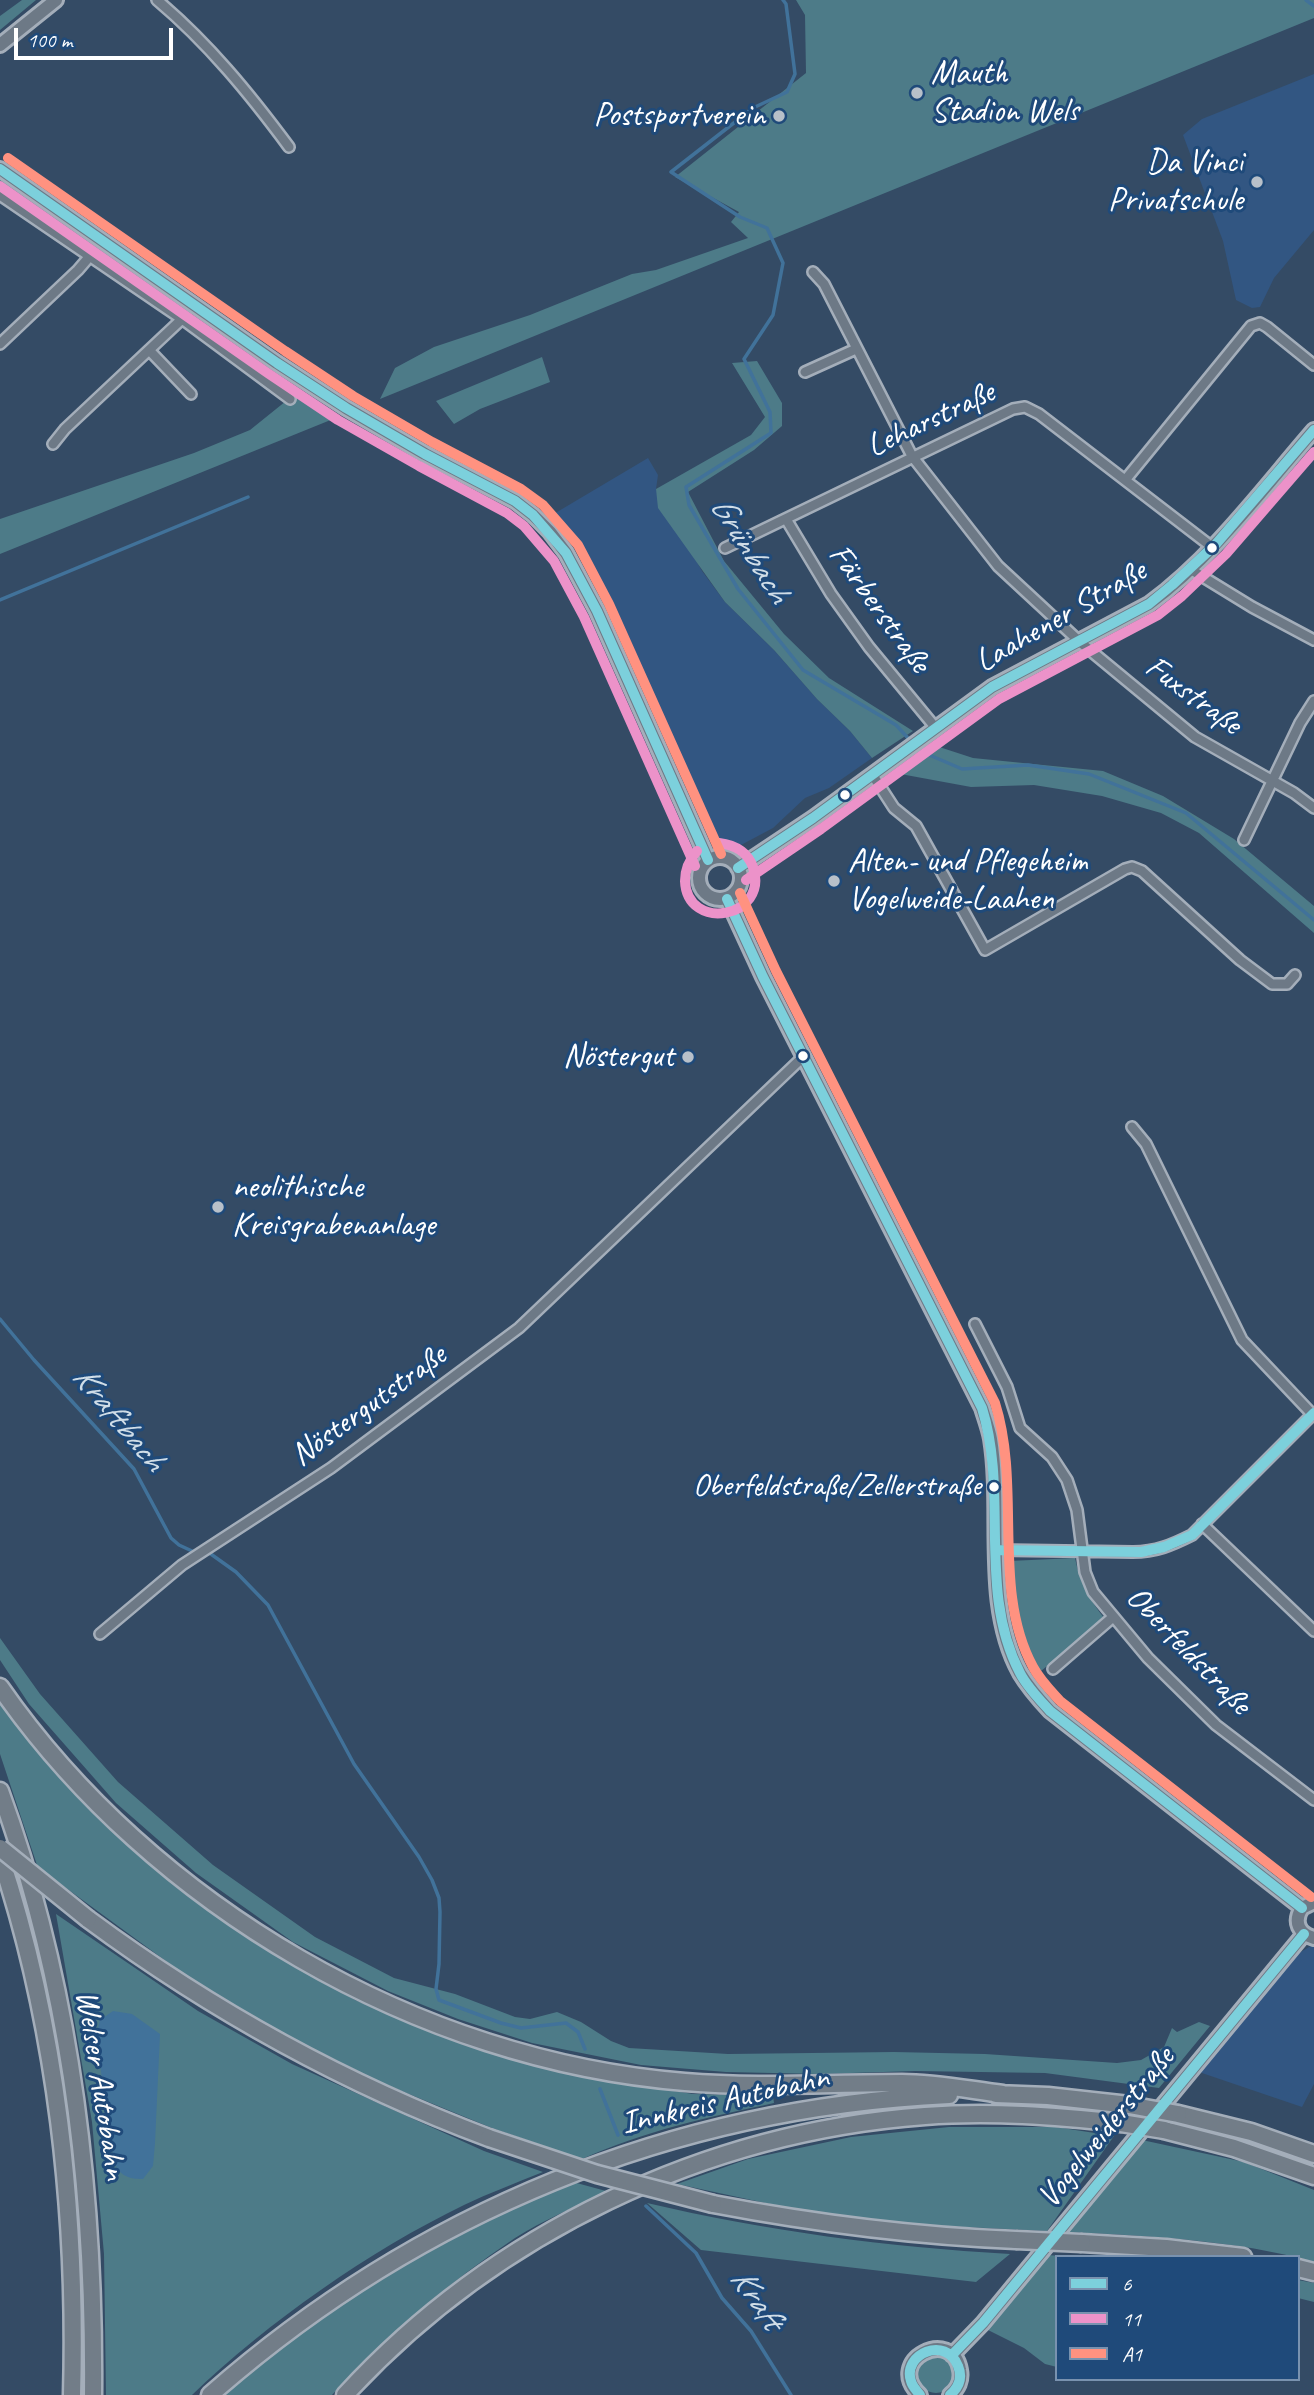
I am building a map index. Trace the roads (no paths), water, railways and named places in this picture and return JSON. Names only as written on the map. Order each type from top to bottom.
[{"type":"highway","points":[[0,1688],[83,1788],[166,1865],[243,1924],[285,1950],[335,1978],[414,2015],[548,2059],[640,2077],[735,2085],[904,2083],[1003,2094]]},
{"type":"highway","name":"Welser Autobahn","points":[[0,1791],[47,1949],[76,2097],[90,2240],[93,2395]]},
{"type":"highway","points":[[0,1848],[135,1953],[189,1989],[294,2050],[391,2098],[489,2138],[597,2174],[713,2204],[823,2224],[880,2231],[1166,2248],[1226,2255]]},
{"type":"highway","name":"Welser Autobahn","points":[[0,1856],[30,1969],[57,2108],[71,2280],[72,2395]]},
{"type":"highway","name":"Innkreis Autobahn","points":[[210,2395],[292,2328],[391,2262],[445,2232],[515,2197],[605,2161],[713,2128],[829,2105],[905,2097],[1003,2094],[1129,2105],[1178,2114],[1251,2132],[1314,2154]]},
{"type":"highway","name":"Innkreis Autobahn","points":[[345,2395],[399,2341],[437,2309],[521,2248],[605,2202],[697,2164],[787,2137],[873,2121],[1013,2113],[1121,2123],[1164,2130],[1234,2148],[1314,2175]]},
{"type":"main road","points":[[0,45],[56,0]]},
{"type":"main road","points":[[0,169],[323,393],[425,454],[514,501],[533,515],[566,553],[597,611],[708,860]]},
{"type":"main road","name":"Laahener Straße","points":[[738,867],[813,818],[992,687],[1149,604],[1212,547],[1314,430]]},
{"type":"main road","points":[[725,858],[738,867],[740,886],[735,894],[727,899],[709,897],[698,882],[699,873],[708,860],[725,858]]},
{"type":"main road","points":[[727,899],[982,1408],[993,1459],[998,1587],[1009,1646],[1019,1671],[1050,1711],[1076,1733],[1301,1908]]},
{"type":"main road","points":[[1309,1936],[1298,1924],[1298,1913],[1301,1908],[1314,1902]]},
{"type":"main road","name":"Vogelweiderstraße","points":[[952,2355],[983,2323],[1309,1936]]},
{"type":"main road","points":[[918,2395],[909,2372],[916,2358],[929,2349],[952,2355],[960,2369],[955,2394]]},
{"type":"street","points":[[157,0],[237,78],[289,147]]},
{"type":"street","points":[[0,195],[182,319],[290,399]]},
{"type":"street","points":[[0,344],[90,256]]},
{"type":"street","name":"Fuxstraße","points":[[813,272],[824,285],[912,456],[998,565],[1080,642],[1195,737],[1314,807]]},
{"type":"street","points":[[53,444],[65,429],[182,319]]},
{"type":"street","points":[[1126,479],[1251,326],[1260,323],[1267,327],[1314,365]]},
{"type":"street","points":[[805,372],[856,349]]},
{"type":"street","points":[[150,351],[191,394]]},
{"type":"street","name":"Leharstraße","points":[[725,548],[912,456],[1013,409],[1026,407],[1126,479],[1212,547]]},
{"type":"street","name":"Färberstraße","points":[[786,519],[831,594],[869,647],[935,727]]},
{"type":"street","points":[[1190,569],[1252,607],[1314,640]]},
{"type":"street","points":[[1244,840],[1300,723],[1314,701]]},
{"type":"street","points":[[872,774],[894,808],[916,826],[985,950],[1132,867],[1142,871],[1240,960],[1272,984],[1287,984],[1295,975]]},
{"type":"street","name":"Nöstergutstraße","points":[[100,1634],[182,1565],[331,1468],[519,1328],[804,1056]]},
{"type":"street","points":[[996,1550],[1133,1552],[1161,1549],[1192,1535],[1313,1413],[1242,1340],[1146,1144],[1132,1127]]},
{"type":"street","name":"Oberfeldstraße","points":[[975,1324],[1007,1387],[1020,1427],[1052,1457],[1067,1480],[1077,1510],[1088,1583],[1148,1658],[1216,1725],[1314,1800]]},
{"type":"street","points":[[1202,1524],[1314,1631]]},
{"type":"street","points":[[1053,1669],[1113,1617]]},
{"type":"waterway","name":"Grünbach","points":[[783,0],[786,4],[795,74],[787,92],[753,108],[671,172],[740,217],[767,228],[783,263],[773,315],[744,359],[770,412],[771,433],[686,487],[689,505],[738,589],[803,670],[896,725],[920,751],[962,769],[1028,765],[1089,774],[1186,813],[1314,920]]},
{"type":"waterway","points":[[1306,0],[1314,6]]},
{"type":"waterway","points":[[0,600],[248,497]]},
{"type":"waterway","name":"Kraftbach","points":[[0,1319],[134,1469],[171,1538],[192,1551]]},
{"type":"waterway","points":[[208,1552],[236,1572],[268,1605],[354,1764],[432,1880],[439,1898],[440,1912],[436,1989],[439,2000],[521,2028],[566,2023],[578,2032],[585,2049]]},
{"type":"waterway","name":"Kraft","points":[[600,2089],[618,2135]]},
{"type":"waterway","name":"Kraft","points":[[646,2206],[696,2253],[722,2298],[751,2331],[791,2395]]},
{"type":"place","name":"Mauth Stadion Wels","points":[[917,93]]},
{"type":"place","name":"Postsportverein","points":[[779,116]]},
{"type":"place","name":"Da Vinci Privatschule","points":[[1257,182]]},
{"type":"place","name":"Alten- und Pflegeheim Vogelweide-Laahen","points":[[834,881]]},
{"type":"place","name":"Nöstergut","points":[[688,1057]]},
{"type":"place","name":"neolithische Kreisgrabenanlage","points":[[218,1207]]},
{"type":"place","name":"Oberfeldstraße/Zellerstraße","points":[[994,1487]]}]
